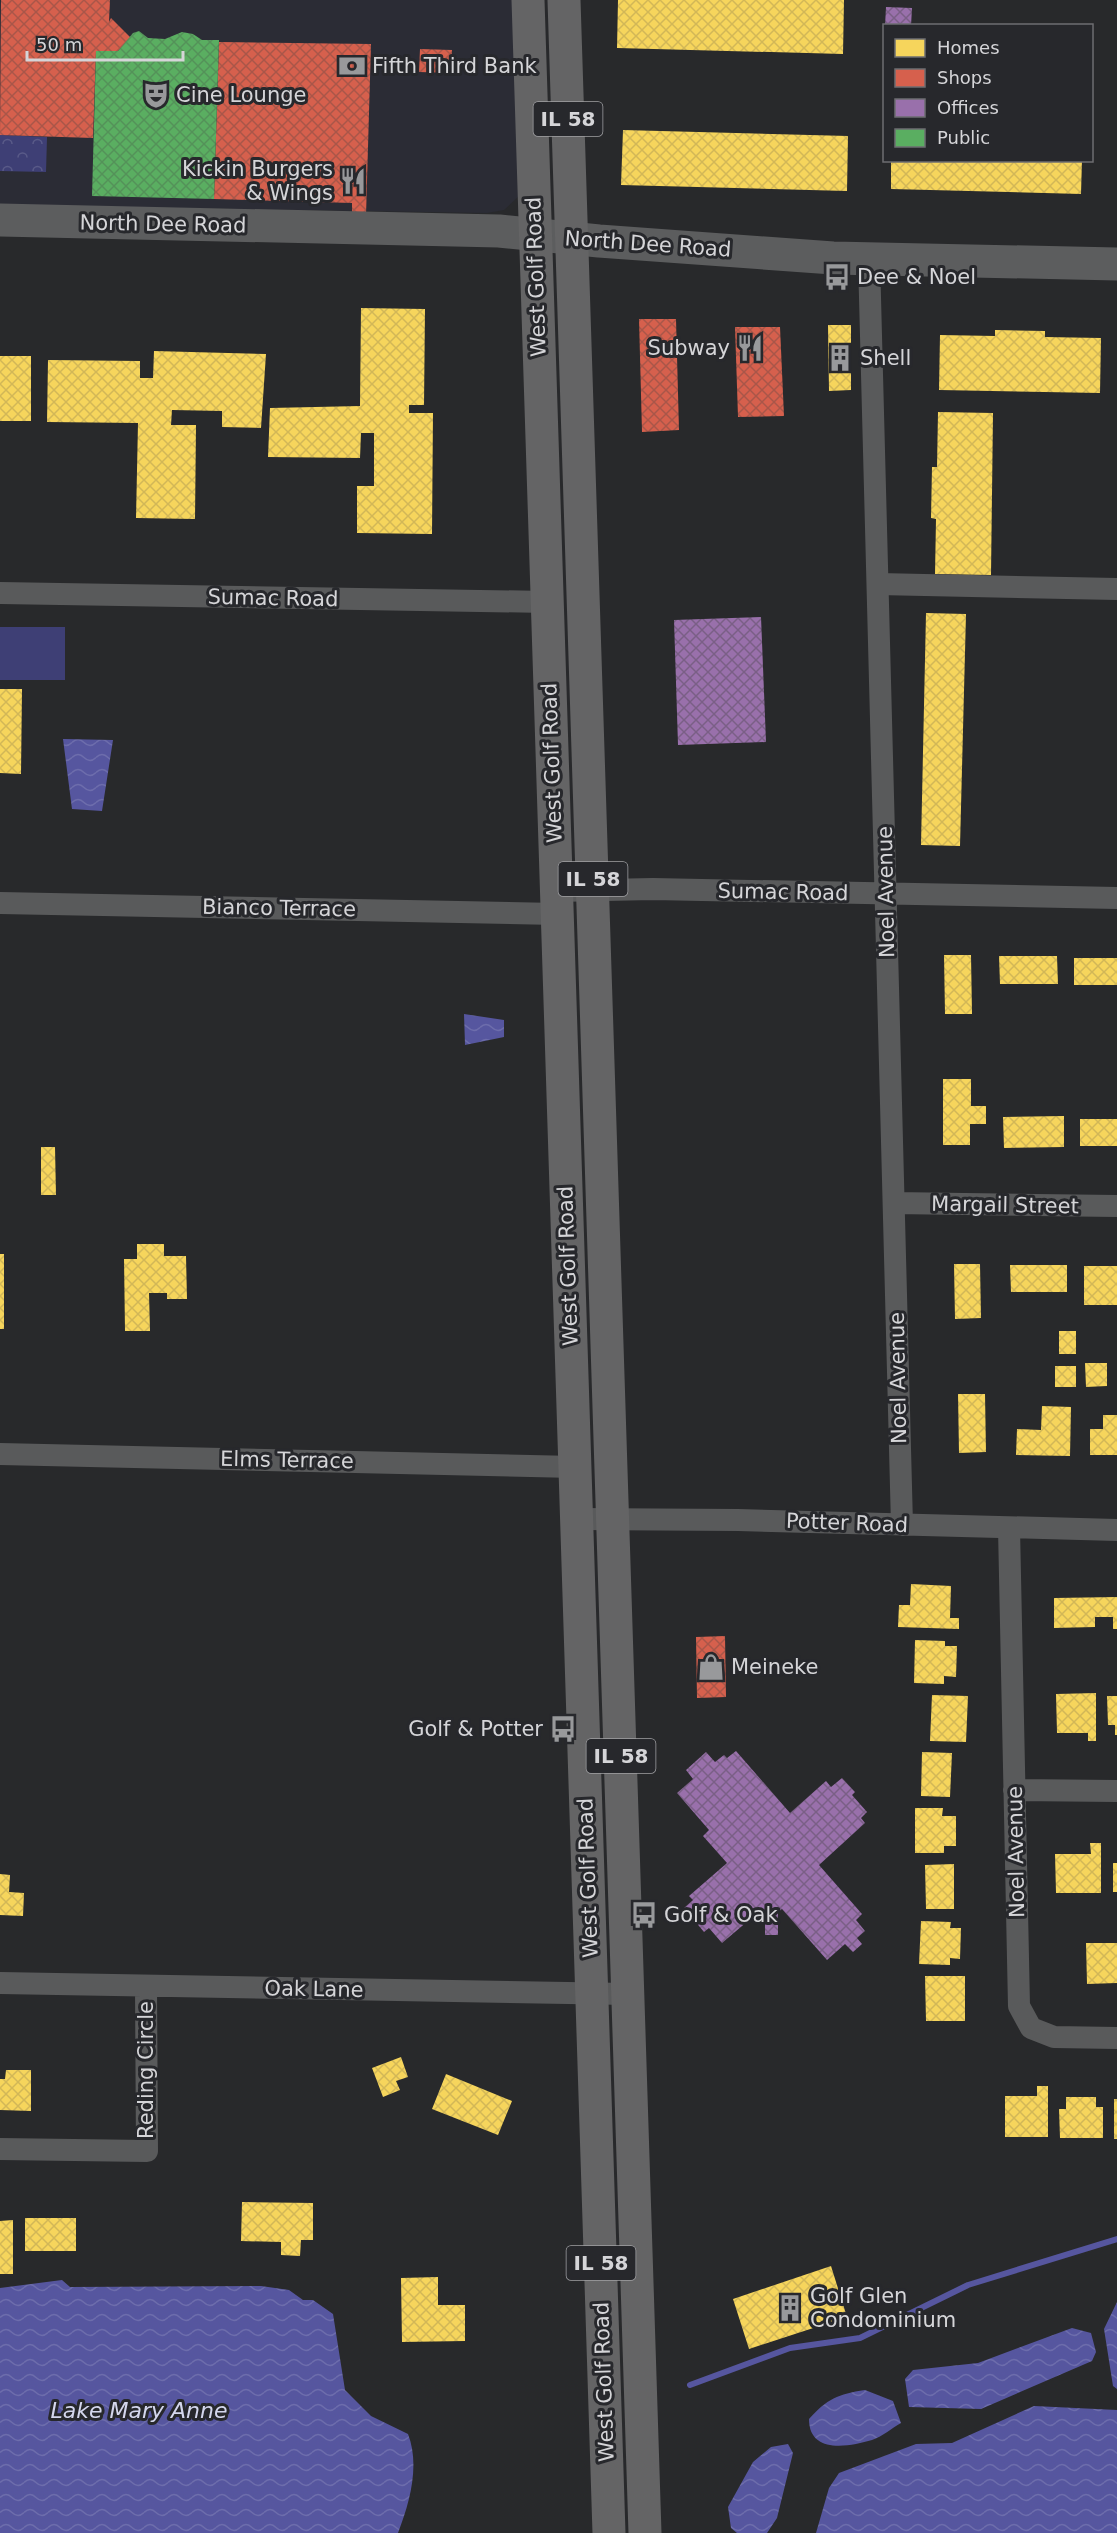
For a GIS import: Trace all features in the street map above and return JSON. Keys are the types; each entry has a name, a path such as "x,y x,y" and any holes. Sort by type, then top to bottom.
{"main road":[{"name":"West Golf Road","path":"528,0 609,2533"},
{"name":"West Golf Road","path":"564,0 645,2533"}],"street":[{"name":"North Dee Road","path":"0,220 499,231 572,239 869,259 1117,264"},
{"name":"Noel Avenue","path":"869,259 902,1524"},
{"path":"878,584 1117,589"},
{"name":"Sumac Road","path":"0,593 547,602"},
{"name":"Sumac Road","path":"557,902 594,891 653,889 1117,898"},
{"name":"Bianco Terrace","path":"0,903 557,902"},
{"name":"Margail Street","path":"894,1203 1117,1206"},
{"name":"Elms Terrace","path":"0,1454 575,1467"},
{"name":"Potter Road","path":"577,1519 1117,1530"},
{"name":"Noel Avenue","path":"1009,1528 1019,2006 1031,2028 1054,2037 1117,2038"},
{"path":"1014,1790 1117,1791"},
{"name":"Oak Lane","path":"0,1983 628,1994"},
{"name":"Reding Circle","path":"0,2149 147,2151 146,1987"}],"shaded area":[{"path":"0,0 515,0 518,197 504,210 487,213 0,205"}],"green space":[{"path":"0,135 47,137 46,172 0,171"},
{"path":"0,627 65,627 65,680 0,680"}],"water":[{"path":"63,739 113,740 102,811 72,809"},
{"path":"464,1014 504,1020 504,1037 465,1045"},
{"name":"Lake Mary Anne","path":"62,2280 70,2287 261,2286 289,2290 303,2300 313,2300 333,2314 345,2390 371,2416 408,2434 412,2446 412,2484 398,2533 0,2533 0,2288"},
{"path":"1117,2302 1117,2389 1113,2386 1104,2329"},
{"path":"1072,2328 1091,2333 1096,2352 1092,2361 981,2409 909,2407 905,2379 913,2370 978,2363"},
{"path":"865,2390 893,2401 901,2423 876,2439 852,2445 832,2445 815,2438 809,2419 815,2412 828,2402 847,2393"},
{"path":"1034,2406 1117,2410 1117,2533 816,2533 829,2488 839,2473 916,2444 952,2443"},
{"path":"788,2444 793,2453 777,2518 767,2533 737,2533 731,2528 728,2507 753,2462 771,2447"}],"building: Homes":[{"path":"618,0 844,0 843,54 617,48"},
{"path":"623,130 848,136 847,191 621,185"},
{"path":"891,162 1082,162 1081,194 891,189"},
{"path":"361,308 425,309 424,405 409,405 409,413 433,413 432,534 357,533 357,486 374,486 374,433 361,433 360,458 268,457 270,408 360,406"},
{"name":"Shell","path":"828,325 851,325 851,390 829,391"},
{"path":"995,330 1045,331 1045,337 1101,338 1100,393 939,390 940,335 995,336"},
{"path":"154,351 266,354 261,428 222,427 222,411 172,410 171,425 196,425 195,519 136,518 138,423 47,422 48,360 140,361 140,378 153,378"},
{"path":"0,356 31,356 31,421 0,421"},
{"path":"938,412 993,413 991,575 935,574 936,519 931,518 932,467 937,467"},
{"path":"926,613 966,614 960,846 921,845"},
{"path":"0,689 22,689 21,774 0,773"},
{"path":"944,955 971,955 972,1014 945,1014"},
{"path":"999,956 1057,956 1058,984 1000,984"},
{"path":"1074,958 1117,958 1117,985 1074,985"},
{"path":"943,1079 971,1079 971,1106 986,1106 986,1124 970,1124 970,1145 943,1145"},
{"path":"1064,1116 1064,1147 1004,1148 1003,1117"},
{"path":"1080,1119 1117,1119 1117,1146 1080,1146"},
{"path":"41,1147 55,1147 56,1195 41,1195"},
{"path":"137,1244 164,1244 164,1256 186,1256 187,1299 167,1299 167,1293 149,1293 150,1331 125,1331 124,1259 137,1259"},
{"path":"0,1254 4,1254 4,1329 0,1329"},
{"path":"954,1264 980,1264 981,1318 955,1319"},
{"path":"1010,1265 1067,1265 1067,1292 1011,1292"},
{"path":"1084,1266 1117,1266 1117,1305 1084,1305"},
{"path":"1059,1331 1076,1331 1076,1354 1059,1354"},
{"path":"1085,1363 1107,1363 1107,1386 1086,1387"},
{"path":"1055,1366 1076,1366 1076,1387 1055,1387"},
{"path":"958,1394 985,1394 986,1452 959,1453"},
{"path":"1042,1406 1071,1407 1070,1456 1016,1455 1017,1429 1041,1430"},
{"path":"1103,1415 1117,1415 1117,1455 1090,1455 1090,1429 1103,1429"},
{"path":"911,1584 951,1586 950,1618 959,1618 959,1629 898,1627 899,1605 910,1605"},
{"path":"1117,1597 1117,1629 1113,1629 1113,1617 1095,1617 1095,1627 1054,1628 1054,1598"},
{"path":"915,1640 945,1641 945,1646 957,1646 956,1677 944,1676 944,1684 914,1683"},
{"path":"1096,1693 1096,1741 1088,1741 1088,1733 1057,1733 1056,1694"},
{"path":"932,1695 968,1696 966,1742 930,1741"},
{"path":"1107,1696 1117,1696 1117,1735 1115,1735 1115,1725 1108,1725"},
{"path":"922,1752 952,1753 950,1797 921,1796"},
{"path":"915,1808 943,1808 942,1816 956,1816 956,1846 944,1846 944,1853 915,1853"},
{"path":"1090,1843 1101,1843 1101,1893 1056,1893 1055,1854 1091,1854"},
{"path":"1113,1863 1117,1863 1117,1892 1113,1892"},
{"path":"954,1864 954,1909 926,1909 925,1865"},
{"path":"0,1874 10,1875 9,1892 24,1893 23,1916 0,1915"},
{"path":"921,1921 951,1922 950,1928 961,1928 960,1959 950,1958 950,1965 919,1964"},
{"path":"1086,1943 1117,1943 1117,1983 1087,1984"},
{"path":"925,1976 965,1976 965,2021 926,2021"},
{"path":"401,2057 408,2077 396,2081 400,2090 383,2097 372,2068"},
{"path":"6,2070 31,2070 31,2111 0,2110 0,2079 5,2079"},
{"path":"446,2074 512,2101 498,2135 432,2109"},
{"path":"1037,2086 1048,2086 1048,2137 1005,2137 1005,2096 1037,2096"},
{"path":"1066,2097 1096,2097 1096,2107 1103,2107 1103,2138 1060,2138 1059,2109 1066,2109"},
{"path":"1114,2099 1117,2099 1117,2139 1114,2139"},
{"path":"242,2202 313,2203 313,2240 301,2240 300,2256 281,2255 281,2242 241,2241"},
{"path":"25,2218 76,2218 76,2251 25,2251"},
{"path":"13,2220 13,2274 0,2274 0,2221"},
{"name":"Golf Glen Condominium","path":"831,2266 847,2317 749,2349 733,2299"},
{"path":"438,2277 438,2305 465,2305 465,2341 402,2342 401,2278"}],"building: Shops":[{"path":"1,0 110,0 109,22 111,18 131,38 118,51 96,51 93,138 0,135"},
{"path":"219,42 371,44 366,216 352,216 352,203 214,199"},
{"path":"420,49 452,50 451,73 419,72"},
{"path":"639,319 676,319 679,430 642,432"},
{"path":"735,327 780,327 784,416 738,417"},
{"name":"Meineke","path":"725,1636 726,1697 697,1698 696,1637"}],"building: Offices":[{"path":"886,7 912,8 911,24 885,24"},
{"path":"761,617 766,742 678,745 674,620"},
{"path":"736,1751 790,1813 826,1781 831,1787 842,1778 855,1792 852,1795 867,1812 861,1818 865,1823 819,1865 862,1914 856,1920 865,1931 857,1938 862,1944 853,1952 845,1944 827,1960 782,1909 778,1912 778,1935 765,1935 765,1913 762,1909 722,1943 709,1928 704,1932 684,1908 693,1900 689,1896 727,1863 703,1836 709,1830 677,1793 693,1779 686,1770 706,1752 715,1762 724,1755 727,1758"}],"building: Public":[{"name":"Cine Lounge","path":"139,31 148,38 165,39 182,32 193,34 202,40 219,40 214,199 92,196 96,51 118,51 133,33"}],"waterway":[{"path":"690,2385 790,2348 860,2338 968,2285 1117,2239"}],"place":[{"name":"Fifth Third Bank","path":"352,66"},
{"name":"Cine Lounge","path":"156,95"},
{"name":"Kickin Burgers & Wings","path":"353,181"},
{"name":"Dee & Noel","path":"837,277"},
{"name":"Subway","path":"750,348"},
{"name":"Shell","path":"840,358"},
{"name":"Meineke","path":"711,1667"},
{"name":"Golf & Potter","path":"563,1729"},
{"name":"Golf & Oak","path":"644,1915"},
{"name":"Golf Glen Condominium","path":"790,2308"}]}
